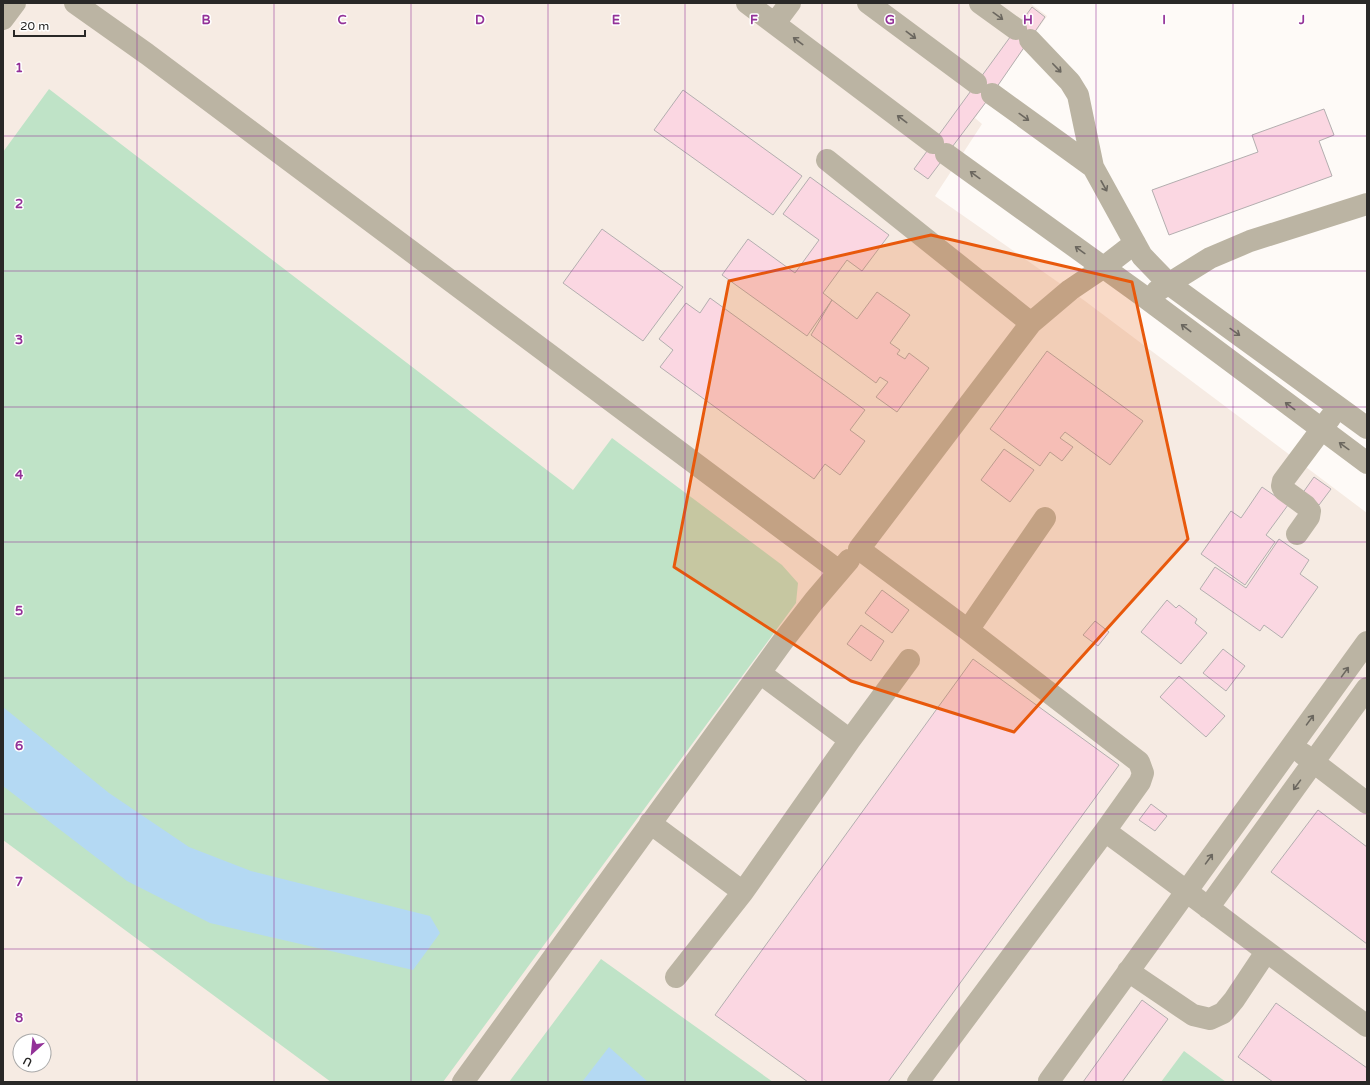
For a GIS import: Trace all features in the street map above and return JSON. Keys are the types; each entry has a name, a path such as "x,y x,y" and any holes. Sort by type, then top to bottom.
{"street":[{"path":"3,19 14,3"},
{"path":"75,3 147,54 839,571"},
{"path":"747,3 940,148 1104,267 1367,463"},
{"path":"775,23 790,3"},
{"path":"868,3 1093,167"},
{"path":"980,3 1023,34 1070,82 1078,96 1093,167 1142,256 1169,284 1367,428"},
{"path":"827,160 1031,323"},
{"path":"1146,298 1210,258 1250,241 1367,204"},
{"path":"463,1082 788,635 839,571 859,549 1031,323 1070,290 1104,267 1135,243"},
{"path":"1297,534 1309,518 1310,512 1306,506 1284,490 1282,486 1283,481 1339,408"},
{"path":"968,630 1045,518"},
{"path":"859,549 968,630 1139,762 1143,772 1140,782 1105,831 918,1082"},
{"path":"1049,1081 1367,642"},
{"path":"676,977 743,892 850,740 909,660"},
{"path":"760,673 850,740"},
{"path":"1208,908 1367,688"},
{"path":"1292,746 1367,803"},
{"path":"650,823 743,892"},
{"path":"1105,831 1367,1026"},
{"path":"1128,971 1193,1015 1210,1019 1223,1013 1231,1004 1266,952"}],"highlighted area":[{"path":"931,235 1132,282 1188,539 1014,732 851,681 674,567 729,281"}],"shaded area":[{"path":"3,3 1030,3 1047,16 975,118 982,124 935,196 1085,301 1367,513 1367,1082 3,1082"}],"green space":[{"path":"49,89 573,490 612,438 782,565 798,583 796,603 443,1082 331,1082 3,840 3,152"},
{"path":"601,959 773,1082 509,1082"},
{"path":"1184,1051 1226,1082 1161,1082"}],"water":[{"path":"3,707 109,793 189,847 251,871 430,916 440,933 413,970 210,923 127,881 3,786"},
{"path":"609,1047 648,1082 582,1082"}],"building":[{"path":"1032,7 1045,17 992,94 928,179 914,169"},
{"path":"683,90 802,176 773,215 654,130"},
{"path":"1324,109 1334,135 1319,141 1332,176 1169,235 1152,190 1258,152 1252,135"},
{"path":"810,177 889,235 862,271 847,260 823,293 832,300 807,336 722,275 748,239 795,273 819,240 783,214"},
{"path":"602,229 683,287 643,341 563,283"},
{"path":"877,292 910,315 890,343 900,350 897,354 905,359 909,353 929,368 897,412 876,397 888,382 880,377 876,383 811,335 832,300 857,319"},
{"path":"710,298 865,410 850,430 865,441 840,475 825,464 814,479 660,367 673,350 659,339 686,303 700,313"},
{"path":"1047,351 1143,421 1110,465 1065,432 1060,438 1073,447 1062,461 1050,452 1040,466 990,429"},
{"path":"1004,449 1034,470 1010,502 981,480"},
{"path":"1314,477 1331,489 1319,505 1302,494"},
{"path":"1262,487 1288,505 1266,535 1275,542 1245,585 1201,554 1231,511 1241,518"},
{"path":"1279,539 1309,560 1300,574 1318,587 1282,638 1264,625 1260,631 1200,589 1215,567 1246,588"},
{"path":"882,590 909,610 892,633 865,613"},
{"path":"1167,600 1176,608 1179,605 1197,619 1195,623 1207,633 1181,664 1141,632"},
{"path":"1095,621 1109,632 1098,646 1083,635"},
{"path":"861,625 884,641 871,661 847,644"},
{"path":"1223,649 1245,666 1226,691 1203,673"},
{"path":"973,659 1119,765 888,1082 808,1082 715,1015"},
{"path":"1179,676 1225,716 1206,737 1160,697"},
{"path":"1151,804 1167,816 1155,831 1139,820"},
{"path":"1318,810 1367,847 1367,944 1271,872"},
{"path":"1142,1000 1168,1019 1122,1082 1083,1082"},
{"path":"1276,1003 1367,1068 1367,1082 1273,1082 1238,1057"}]}
